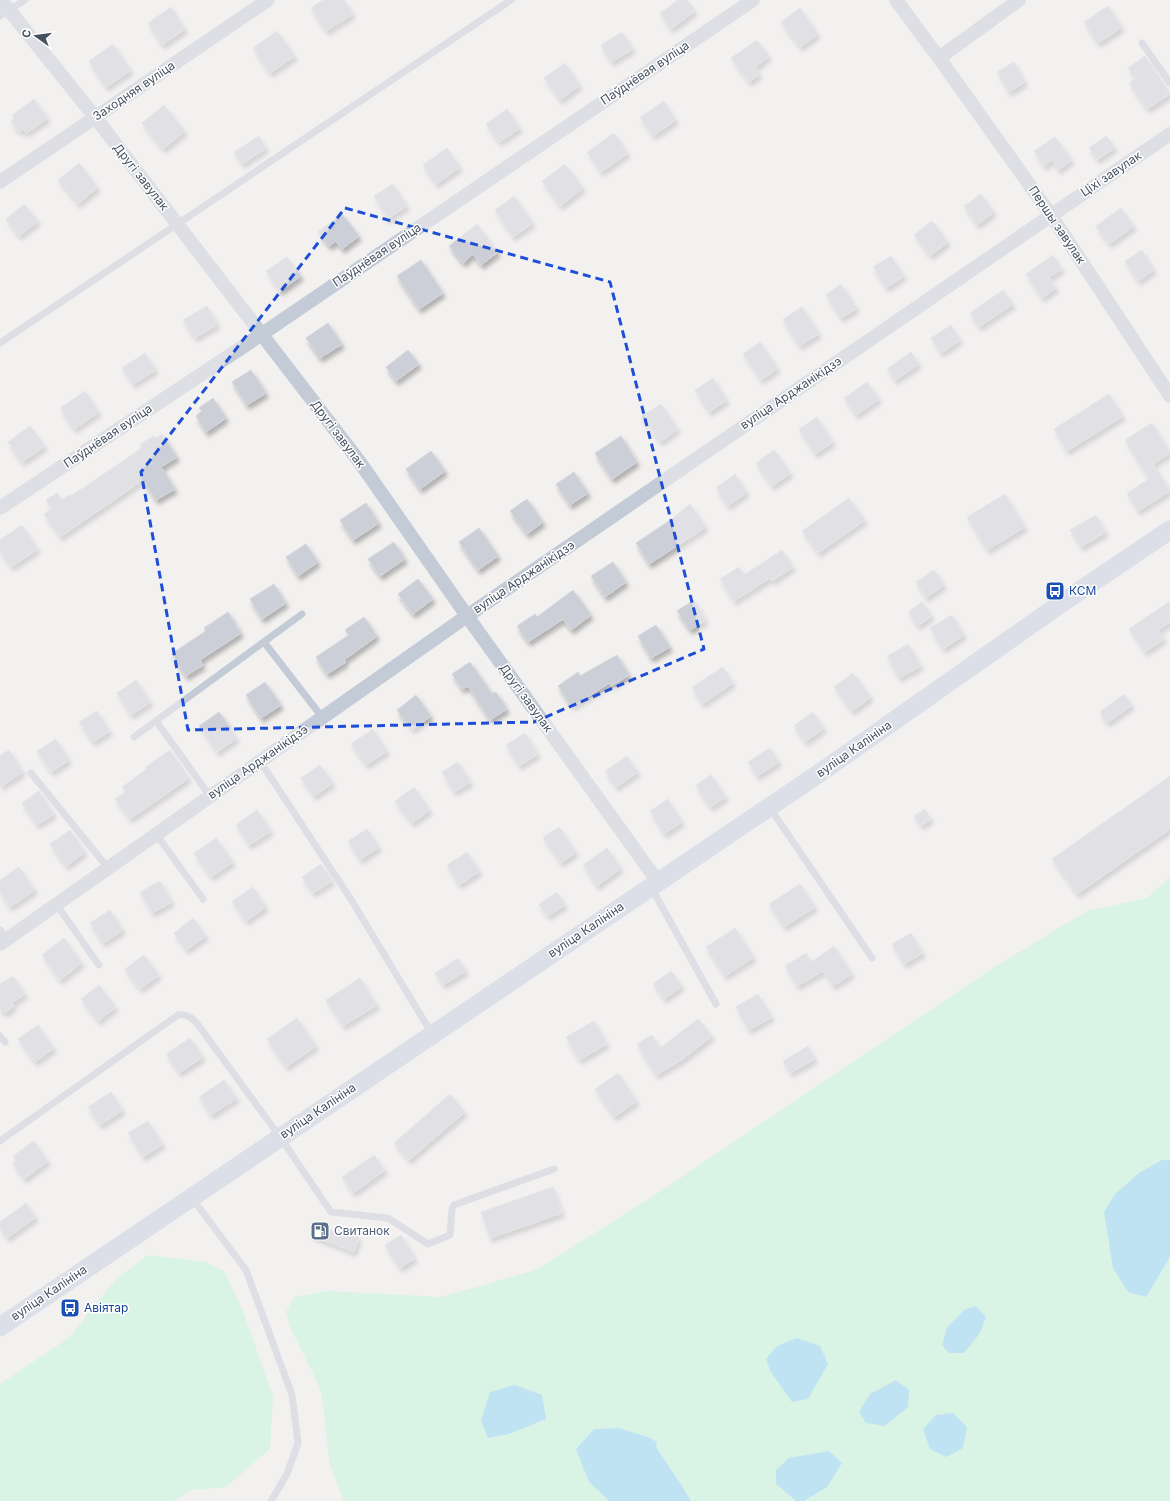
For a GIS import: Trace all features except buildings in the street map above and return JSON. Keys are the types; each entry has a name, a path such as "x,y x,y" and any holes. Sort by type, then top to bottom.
{"street":[{"name":"Заходняя вуліца","path":"0,182 268,0"},
{"name":"Паўднёвая вуліца","path":"0,508 262,334 753,0"},
{"name":"Першы завулак","path":"896,0 1051,215 1170,396"},
{"path":"939,58 1019,0"},
{"name":"Другі завулак","path":"3,9 95,117 359,461 654,884"},
{"name":"Ціхі завулак","path":"1051,215 1170,134"},
{"name":"вуліца Арджанікідзэ","path":"2,938 56,904 467,616 1051,215"},
{"name":"вуліца Калініна","path":"0,1327 824,770 1063,602 1170,530"}],"lane":[{"path":"3,9 24,0"},
{"path":"0,343 511,0"},
{"path":"1142,43 1170,83"},
{"path":"134,737 302,614"},
{"path":"264,642 322,718"},
{"path":"156,721 210,796"},
{"path":"260,761 332,870 432,1034"},
{"path":"31,773 108,868"},
{"path":"769,806 872,958"},
{"path":"156,834 203,899"},
{"path":"654,884 716,1004"},
{"path":"56,904 99,965"},
{"path":"0,1141 178,1015 185,1014 192,1018 200,1026 332,1212 388,1218 428,1244 450,1235 452,1209 454,1205 554,1169"},
{"path":"192,1198 246,1270 292,1396 298,1443 287,1474 271,1501"}],"highlighted area":[{"path":"345,208 610,282 704,649 534,722 188,730 141,472"}],"green space":[{"path":"1170,877 1170,1160 1162,1160 1146,1297 1170,1257 1170,1501 804,1501 827,1487 776,1485 796,1501 691,1501 648,1437 619,1428 594,1429 609,1501 344,1501 330,1465 321,1390 290,1327 286,1312 294,1297 326,1291 441,1297 536,1270 652,1197 996,966 1087,911 1147,898","holes":["964,1310 942,1345 947,1327"]},
{"path":"148,1255 205,1262 224,1271 243,1311 273,1396 270,1449 226,1487 191,1490 174,1501 0,1501 0,1384 70,1337 115,1280"}],"water":[{"path":"1162,1160 1170,1160 1170,1257 1146,1297 1128,1292 1113,1268 1104,1212 1115,1194 1139,1173"},
{"path":"976,1306 986,1317 980,1333 964,1353 949,1353 942,1345 947,1327 964,1310"},
{"path":"797,1338 820,1346 828,1364 808,1399 792,1402 771,1372 766,1359 777,1346"},
{"path":"896,1380 909,1390 908,1407 885,1426 866,1423 859,1412 870,1394"},
{"path":"515,1385 542,1395 546,1419 509,1434 488,1438 481,1421 490,1392"},
{"path":"953,1413 967,1427 963,1448 946,1457 930,1449 923,1429 936,1415"},
{"path":"619,1428 648,1437 657,1442 656,1447 691,1501 609,1501 589,1482 576,1449 594,1429"},
{"path":"829,1451 842,1463 827,1487 804,1501 796,1501 776,1484 776,1470 789,1458"}],"place":[{"name":"КСМ","path":"1055,591"},
{"name":"Свитанок","path":"320,1231"},
{"name":"Авіятар","path":"70,1308"}]}
